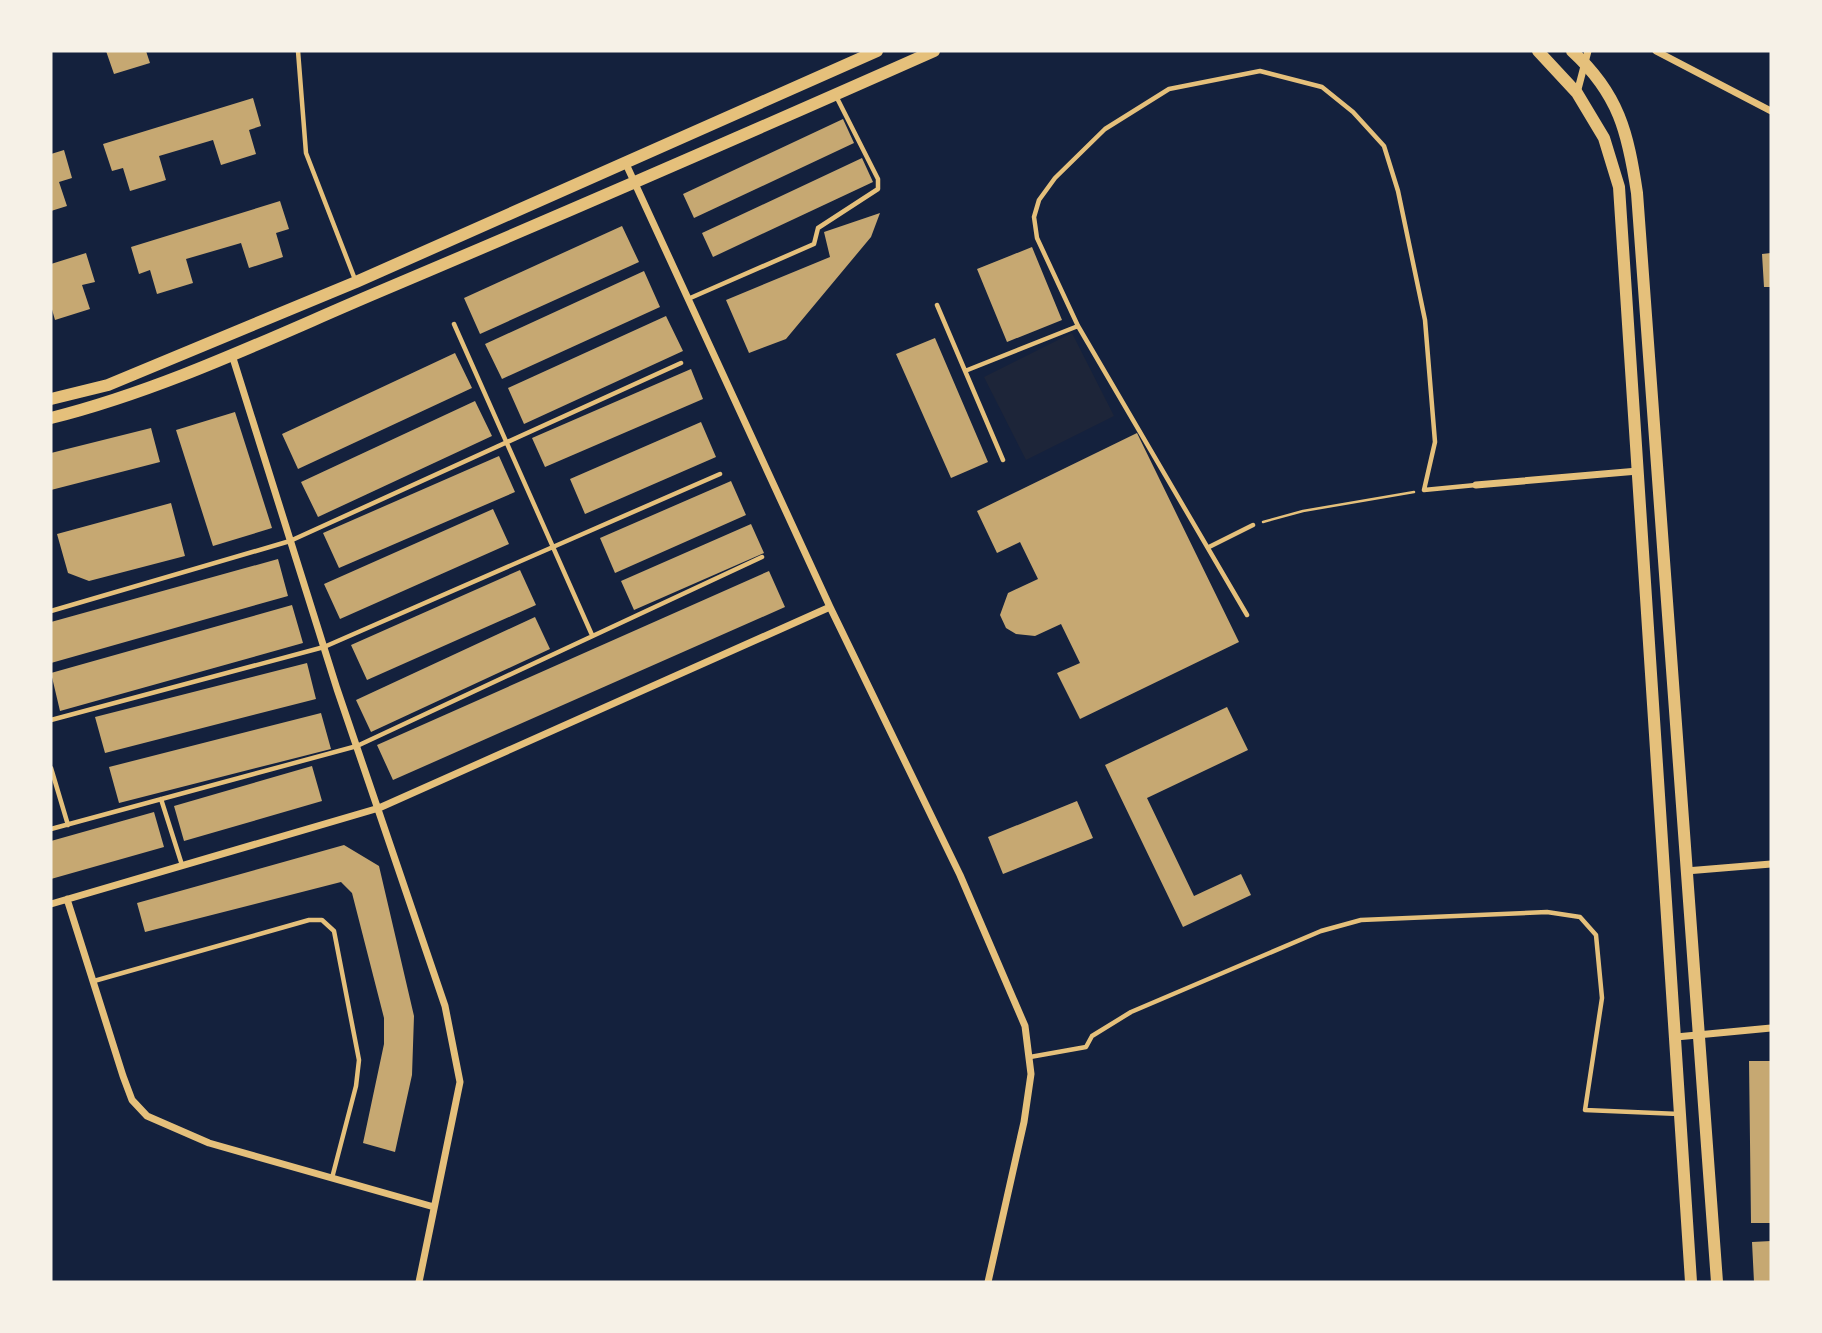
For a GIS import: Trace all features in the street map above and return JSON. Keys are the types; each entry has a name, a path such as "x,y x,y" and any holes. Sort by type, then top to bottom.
{"main road":[{"path":"51,399 108,386 356,282 877,51"},
{"path":"51,418 107,404 232,354 634,184 934,51"},
{"path":"1538,51 1577,93 1604,138 1619,187 1691,1282"},
{"path":"1572,51 1587,57 1628,134 1637,193 1717,1282"}],"street":[{"path":"1656,51 1771,111"},
{"path":"1577,93 1587,57"},
{"path":"626,164 830,607 960,874 1025,1026 1031,1074 1024,1122 988,1282"},
{"path":"232,354 324,647 445,1006 460,1082 419,1282"},
{"path":"1476,485 1638,471"},
{"path":"51,904 379,808 830,607"},
{"path":"1686,871 1771,864"},
{"path":"66,899 132,1100 147,1116 209,1143 434,1207"},
{"path":"1676,1037 1771,1028"}],"lane":[{"path":"298,51 306,153 356,282"},
{"path":"1247,615 1078,326 1037,238 1034,217 1039,200 1065,168 1105,129 1169,89 1261,71 1322,87 1353,112 1384,146 1398,191 1425,320 1435,442 1424,490 1476,485"},
{"path":"687,299 814,244 818,228 878,189 878,179 835,95"},
{"path":"937,305 1003,460"},
{"path":"454,324 592,635"},
{"path":"965,371 1078,326"},
{"path":"51,611 290,541 681,363"},
{"path":"51,720 324,647 720,474"},
{"path":"1209,547 1253,525"},
{"path":"51,830 357,746 762,557"},
{"path":"51,768 68,825"},
{"path":"161,799 183,865"},
{"path":"1029,1057 1086,1046 1092,1036 1131,1012 1321,931 1361,920 1547,912 1580,917 1596,935 1602,998 1585,1110 1681,1114"},
{"path":"93,981 309,920 321,920 334,930 359,1060 356,1086 332,1178"}],"path":[{"path":"1253,525 1303,511 1424,490"}],"shaded area":[{"path":"1072,333 1114,416 1026,460 984,377"}],"building":[{"path":"106,51 146,51 150,63 114,74"},
{"path":"253,98 261,126 249,130 256,154 221,165 213,140 159,156 166,180 130,191 123,168 112,171 103,144"},
{"path":"843,119 854,143 694,218 683,194"},
{"path":"64,150 72,178 59,182 67,206 51,211 51,154"},
{"path":"862,158 873,182 713,257 702,233"},
{"path":"280,201 289,229 276,233 283,257 249,268 241,243 186,259 193,283 157,294 150,270 139,274 131,247"},
{"path":"880,213 871,237 786,339 749,353 726,300 830,257 824,232"},
{"path":"622,226 639,262 480,334 464,298"},
{"path":"1032,247 1062,320 1007,342 977,269"},
{"path":"86,253 95,282 82,285 90,309 55,320 51,306 51,264"},
{"path":"1771,253 1771,287 1764,287 1762,254"},
{"path":"644,271 660,307 502,379 485,344"},
{"path":"666,316 683,351 524,424 508,388"},
{"path":"935,338 988,462 951,478 896,354"},
{"path":"455,353 472,388 298,469 282,434"},
{"path":"691,369 703,399 545,467 532,438"},
{"path":"475,401 492,436 318,517 301,482"},
{"path":"235,412 272,528 213,546 176,430"},
{"path":"701,422 716,457 585,514 570,479"},
{"path":"151,428 160,462 51,490 51,453"},
{"path":"1137,433 1239,642 1080,719 1057,673 1080,663 1061,624 1035,636 1016,634 1006,628 1000,615 1008,593 1038,579 1020,542 997,553 977,511"},
{"path":"499,456 515,492 339,568 323,533"},
{"path":"731,481 746,515 615,573 600,538"},
{"path":"171,503 185,556 89,581 68,573 57,534"},
{"path":"493,509 509,544 340,619 324,584"},
{"path":"751,524 764,553 634,610 621,581"},
{"path":"278,559 288,596 51,663 51,622"},
{"path":"520,570 536,605 367,680 351,645"},
{"path":"769,571 785,607 393,780 377,745"},
{"path":"292,605 303,643 60,711 51,673"},
{"path":"535,617 550,649 371,732 356,700"},
{"path":"307,663 316,699 105,753 95,717"},
{"path":"1227,707 1248,750 1147,798 1194,896 1241,874 1251,895 1183,927 1105,765"},
{"path":"321,713 331,749 119,803 109,767"},
{"path":"312,766 322,801 184,841 174,806"},
{"path":"1077,801 1093,838 1003,874 988,837"},
{"path":"154,812 164,847 51,879 51,841"},
{"path":"344,845 379,866 414,1016 412,1075 395,1152 363,1143 384,1044 384,1018 352,893 341,882 145,932 137,903"},
{"path":"1749,1061 1771,1061 1771,1223 1751,1223"},
{"path":"1771,1241 1771,1282 1754,1282 1752,1242"}]}
